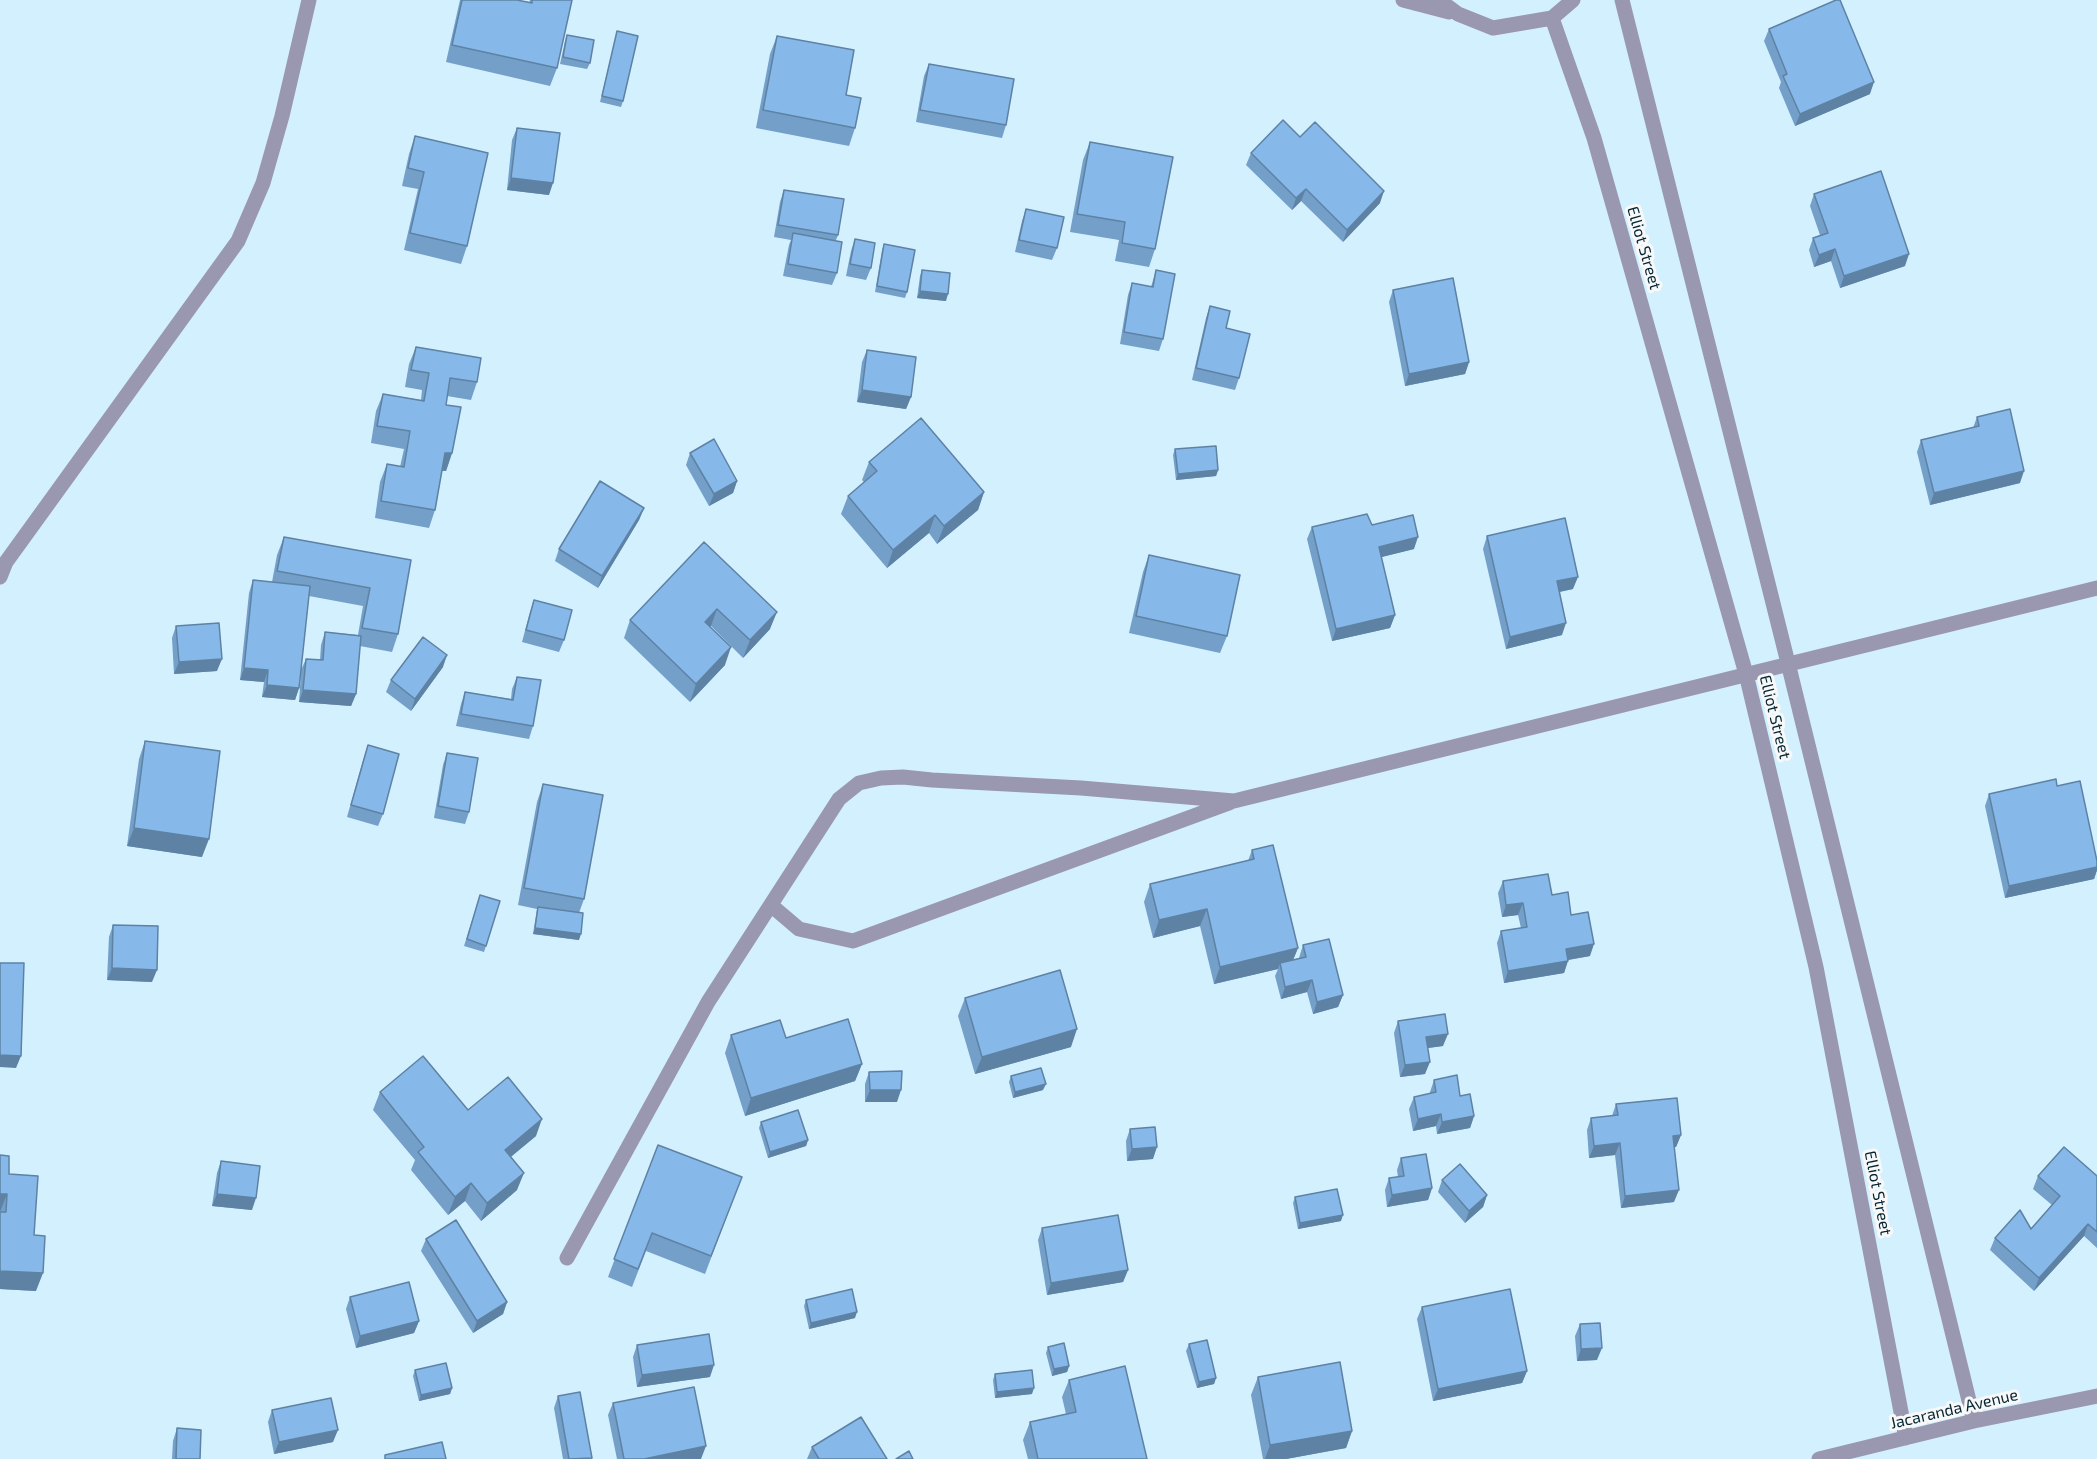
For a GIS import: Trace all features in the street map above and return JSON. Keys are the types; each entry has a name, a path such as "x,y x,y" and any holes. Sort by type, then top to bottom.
{"street":[{"path":"0,578 6,562 238,241 263,183 282,116 309,0"},
{"path":"1403,0 1458,14 1493,28 1552,18 1573,0"},
{"path":"1439,0 1458,14"},
{"name":"Elliot Street","path":"1622,0 1974,1421"},
{"name":"Elliot Street","path":"1552,18 1594,138 1746,674 1816,967 1906,1438"},
{"path":"772,906 799,928 853,941 1234,801 2097,588"},
{"path":"567,1258 708,1002 839,799 859,783 881,778 903,777 1081,788 1234,801"},
{"name":"Jacaranda Avenue","path":"1819,1459 1974,1421 2097,1396"}],"building":[{"path":"462,0 517,0 532,3 532,0 572,0 557,68 452,45"},
{"path":"1840,0 1874,82 1800,114 1783,76 1787,74 1769,29"},
{"path":"617,31 638,36 623,101 602,96"},
{"path":"567,35 594,40 590,63 563,57"},
{"path":"777,36 854,50 846,95 861,98 855,128 763,110"},
{"path":"929,64 1014,79 1006,125 920,110"},
{"path":"1283,120 1300,137 1315,122 1384,191 1347,230 1306,189 1296,198 1251,153"},
{"path":"517,128 560,133 553,183 511,178"},
{"path":"415,136 488,153 467,246 410,233 424,172 408,168"},
{"path":"1090,142 1173,157 1155,249 1122,243 1125,222 1077,214"},
{"path":"1881,171 1909,254 1844,276 1835,249 1819,255 1813,238 1828,233 1814,194"},
{"path":"784,190 844,199 838,235 778,225"},
{"path":"1026,209 1064,217 1057,248 1019,240"},
{"path":"793,233 842,242 837,273 788,264"},
{"path":"855,239 875,243 871,268 850,264"},
{"path":"884,244 915,250 907,292 877,286"},
{"path":"922,270 950,273 948,294 920,291"},
{"path":"1156,270 1175,274 1163,339 1124,332 1132,283 1153,287"},
{"path":"1453,278 1469,362 1409,374 1393,290"},
{"path":"1210,306 1230,311 1226,328 1250,334 1239,378 1196,368"},
{"path":"416,347 481,358 477,382 450,378 446,405 461,407 452,453 445,453 435,510 381,501 387,464 404,467 410,431 377,426 383,394 424,401 429,373 411,370"},
{"path":"867,350 916,357 911,397 862,390"},
{"path":"2010,409 2024,471 1934,493 1921,440 1979,426 1977,417"},
{"path":"921,418 984,492 944,526 935,515 893,550 848,496 877,471 869,462"},
{"path":"714,439 737,481 714,494 690,453"},
{"path":"1216,446 1218,470 1178,474 1175,449"},
{"path":"600,481 644,508 602,576 559,549"},
{"path":"1367,514 1372,525 1413,515 1418,537 1379,547 1395,615 1336,629 1312,527"},
{"path":"1565,518 1578,577 1557,581 1566,623 1510,637 1487,536"},
{"path":"284,537 411,560 398,634 362,628 370,588 277,571"},
{"path":"704,542 777,612 750,640 717,609 705,622 731,647 696,684 630,620"},
{"path":"1149,555 1240,575 1227,636 1136,616"},
{"path":"253,580 310,586 299,688 267,685 268,670 244,668"},
{"path":"534,600 572,610 564,640 526,630"},
{"path":"219,623 222,659 179,662 176,626"},
{"path":"325,632 361,636 356,694 303,690 306,659 323,660"},
{"path":"423,637 447,655 415,699 391,680"},
{"path":"517,677 541,680 533,726 461,714 465,692 513,700"},
{"path":"145,741 220,751 209,839 134,828"},
{"path":"368,745 399,754 383,814 351,805"},
{"path":"447,753 478,758 469,812 438,806"},
{"path":"2056,779 2057,786 2080,781 2097,867 2009,886 1989,794"},
{"path":"543,784 603,795 584,899 524,888"},
{"path":"1273,845 1298,948 1220,967 1207,909 1159,920 1150,884 1254,859 1252,850"},
{"path":"1548,874 1552,895 1568,892 1571,915 1588,912 1594,944 1566,949 1568,961 1508,971 1501,931 1527,927 1523,903 1506,905 1503,881"},
{"path":"480,895 500,901 486,946 467,939"},
{"path":"538,907 583,913 581,934 535,928"},
{"path":"113,925 158,926 157,970 112,968"},
{"path":"1329,939 1343,995 1317,1002 1312,980 1285,987 1280,963 1306,957 1303,945"},
{"path":"0,963 24,963 21,1056 0,1055"},
{"path":"1060,970 1077,1029 982,1057 965,998"},
{"path":"1445,1014 1448,1034 1426,1037 1430,1062 1405,1065 1398,1021"},
{"path":"848,1019 862,1064 751,1098 731,1035 780,1020 786,1038"},
{"path":"423,1056 468,1110 508,1077 542,1119 505,1150 524,1173 487,1203 471,1183 455,1197 418,1152 424,1147 380,1092"},
{"path":"1041,1068 1046,1084 1015,1092 1011,1076"},
{"path":"902,1071 901,1090 870,1090 869,1072"},
{"path":"1457,1075 1460,1096 1470,1094 1474,1116 1442,1122 1441,1114 1418,1119 1414,1097 1436,1092 1434,1080"},
{"path":"1677,1098 1681,1135 1673,1136 1679,1190 1625,1196 1620,1143 1594,1146 1591,1118 1618,1115 1616,1104"},
{"path":"798,1110 808,1140 770,1152 761,1122"},
{"path":"1155,1127 1157,1147 1132,1149 1130,1129"},
{"path":"658,1145 742,1177 711,1256 652,1233 638,1269 614,1259"},
{"path":"2064,1147 2097,1176 2097,1232 2088,1224 2039,1278 1995,1238 2020,1210 2031,1229 2060,1196 2038,1176"},
{"path":"1426,1154 1432,1188 1392,1195 1389,1178 1404,1176 1401,1158"},
{"path":"0,1155 9,1156 9,1174 38,1176 34,1235 45,1236 43,1273 0,1271 0,1212 6,1212 7,1194 0,1194"},
{"path":"221,1161 260,1166 256,1198 217,1194"},
{"path":"1460,1164 1487,1195 1469,1211 1442,1180"},
{"path":"1337,1189 1343,1215 1300,1223 1295,1197"},
{"path":"1118,1215 1128,1270 1051,1283 1042,1228"},
{"path":"456,1220 507,1302 477,1321 426,1239"},
{"path":"409,1282 419,1321 360,1336 350,1297"},
{"path":"852,1289 857,1312 811,1323 806,1300"},
{"path":"1510,1289 1527,1371 1438,1389 1422,1307"},
{"path":"1600,1323 1602,1348 1581,1349 1580,1324"},
{"path":"709,1334 714,1365 642,1375 637,1345"},
{"path":"1207,1340 1216,1378 1199,1382 1189,1344"},
{"path":"1064,1343 1069,1366 1054,1369 1048,1347"},
{"path":"1340,1362 1352,1431 1270,1445 1258,1377"},
{"path":"446,1363 452,1388 421,1395 415,1370"},
{"path":"1125,1366 1147,1459 1038,1459 1030,1422 1076,1412 1069,1380"},
{"path":"1032,1370 1034,1388 997,1392 995,1374"},
{"path":"694,1387 706,1446 644,1459 624,1459 613,1403"},
{"path":"580,1392 592,1458 569,1459 558,1396"},
{"path":"331,1398 338,1430 279,1442 272,1410"},
{"path":"861,1417 887,1459 819,1459 812,1447"},
{"path":"177,1428 201,1430 200,1459 176,1459"},
{"path":"442,1442 446,1459 385,1459 385,1455"},
{"path":"909,1451 913,1459 896,1459"}]}
